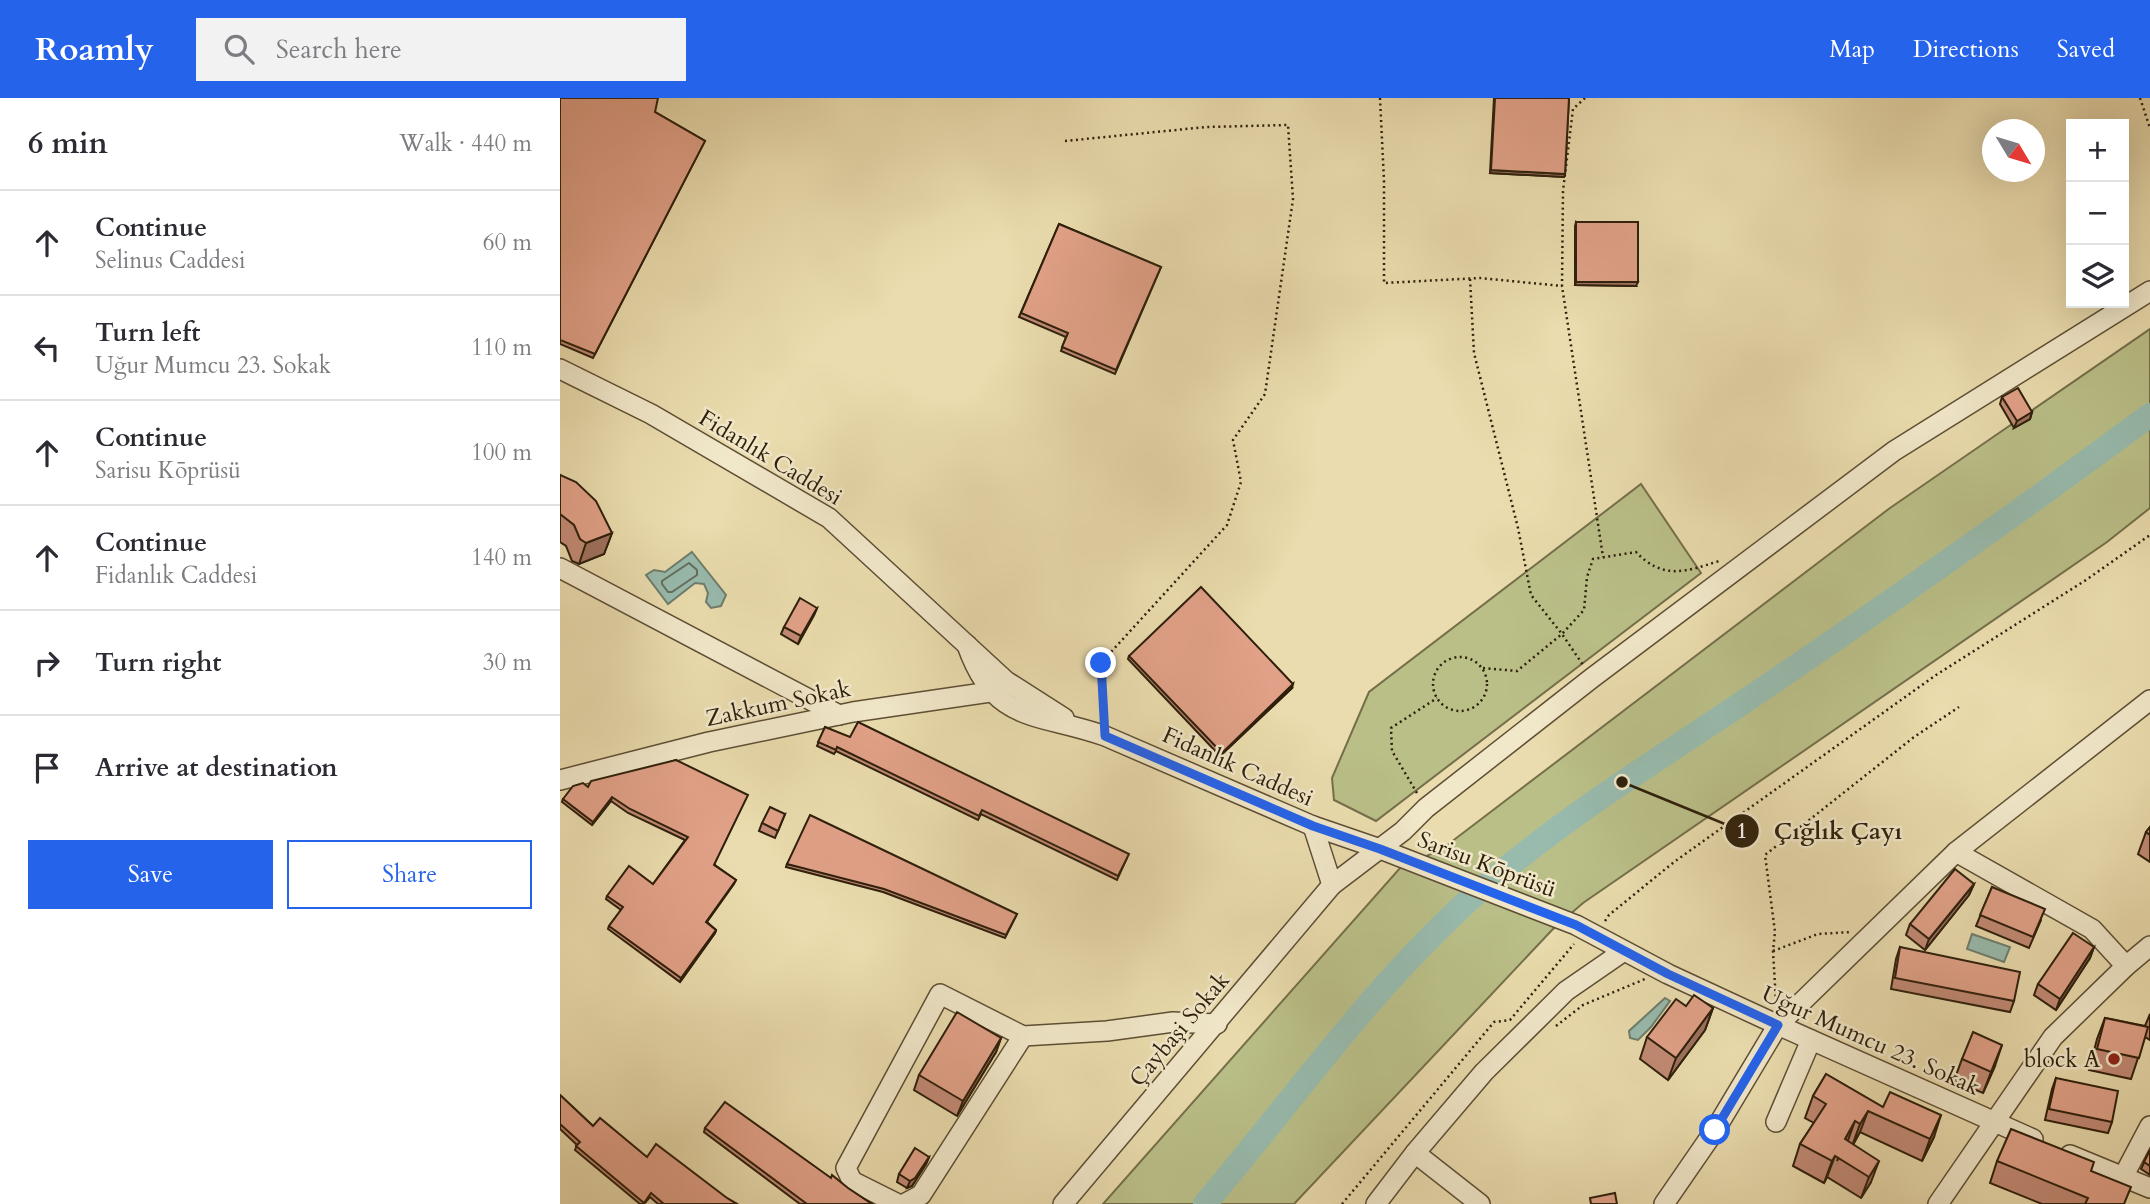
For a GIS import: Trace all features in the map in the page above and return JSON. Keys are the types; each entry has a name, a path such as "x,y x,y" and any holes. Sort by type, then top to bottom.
{"street":[{"name":"Çaybaşi Sokak","path":"1063,1204 1332,885 1592,678 1894,451 2150,291"},
{"name":"Fidanlık Caddesi","path":"560,369 651,414 829,518 967,645 974,666 998,686 1018,712 1105,736 1313,826 1380,849"},
{"path":"560,568 839,715"},
{"name":"Zakkum Sokak","path":"560,780 709,743 839,715 998,686"},
{"path":"1664,1204 1715,1130 1778,1025 1956,852 2150,700"},
{"path":"1313,826 1332,885"},
{"name":"Sarisu Kōprüsü","path":"1380,849 1585,930"},
{"path":"1956,852 2092,929 2126,966"},
{"name":"Uğur Mumcu 23. Sokak","path":"1585,930 1668,974 1778,1025 1995,1123 2150,1188"},
{"path":"1938,1204 2053,1037 2150,946"},
{"path":"1376,1204 1415,1153 1484,1072 1566,991 1624,951"},
{"path":"898,1204 852,1181 846,1168 940,994 1023,1037 1107,1031 1172,1022 1217,1024"},
{"path":"904,1204 921,1195 1023,1037"},
{"path":"1776,1122 1811,1040"},
{"path":"2123,1177 2150,1126"},
{"path":"1415,1153 1480,1204"},
{"path":"2141,1204 2150,1188"}],"path":[{"path":"1380,98 1384,181 1384,283 1470,279 1562,286"},
{"path":"1585,98 1573,109 1571,123 1563,191 1562,286 1603,557"},
{"path":"2140,98 2150,128"},
{"path":"1065,141 1206,127 1288,125 1293,199 1265,394 1233,440 1241,482 1227,525 1101,663 1105,736"},
{"path":"1470,279 1474,353 1518,528 1531,595 1592,678"},
{"path":"1342,1204 1494,1022 1510,1020 1585,930 1609,915 1674,862 1936,676 2086,580 2150,535"},
{"path":"1483,668 1488,685 1486,694 1475,707 1458,711 1443,705 1437,698 1433,680 1442,664 1450,659 1468,657 1483,668 1517,671 1562,634 1584,610 1587,577 1593,559 1636,552 1649,565 1673,572 1695,569 1726,559"},
{"path":"1426,808 1392,751 1391,728 1437,698"},
{"path":"1778,1025 1773,951 1775,932 1765,855 1914,737 1959,707"},
{"path":"1773,951 1818,934 1874,931"},
{"path":"1550,1030 1583,1005 1644,980 1668,974"}],"green space":[{"path":"2150,329 2150,508 2107,542 1583,903 1552,930 1294,1204 1103,1204 1400,868 1442,849 1890,508"},
{"path":"1641,484 1701,573 1376,821 1334,800 1332,778 1369,692"}],"water":[{"path":"692,552 726,595 721,606 711,608 706,602 708,593 704,584 695,583 668,604 646,575 654,570 665,572"},
{"path":"1972,934 2010,947 2004,962 1967,949"},
{"path":"1665,998 1670,1001 1651,1027 1638,1040 1630,1038 1629,1031"}],"building":[{"path":"560,98 658,98 655,112 705,141 595,354 560,340"},
{"path":"1495,98 1569,98 1565,174 1491,170"},
{"path":"1576,222 1638,222 1638,282 1576,282"},
{"path":"1059,224 1161,267 1116,370 1062,347 1068,333 1021,313"},
{"path":"2018,388 2032,412 2017,421 2002,397"},
{"path":"560,475 576,482 596,501 612,533 586,543 580,539 574,525 560,514"},
{"path":"1201,587 1293,684 1222,753 1129,656"},
{"path":"800,598 817,608 801,636 784,627"},
{"path":"858,722 1129,854 1118,876 982,810 979,816 837,747 836,750 818,742 825,727 850,737"},
{"path":"676,760 748,795 714,865 736,880 706,922 716,930 681,978 609,926 623,907 607,896 629,866 653,884 688,837 630,809 612,797 593,822 563,799 573,786 583,783 588,787 591,781"},
{"path":"770,807 785,814 778,831 762,823"},
{"path":"810,815 1017,914 1006,935 884,889 787,864"},
{"path":"1955,869 1974,884 1929,939 1910,924"},
{"path":"1992,887 2045,909 2033,937 1980,915"},
{"path":"2073,933 2094,947 2060,999 2038,984"},
{"path":"1900,947 2020,972 2014,1001 1895,978"},
{"path":"1694,995 1713,1008 1676,1058 1647,1037 1676,999 1686,1006"},
{"path":"957,1012 1001,1038 963,1101 919,1075"},
{"path":"2105,1018 2148,1027 2139,1058 2097,1049"},
{"path":"1973,1032 2002,1045 1991,1072 1962,1059"},
{"path":"1826,1074 1883,1107 1890,1092 1941,1115 1930,1139 1868,1111 1860,1124 1855,1121 1845,1139 1879,1161 1869,1177 1835,1156 1832,1161 1800,1144 1826,1104 1813,1096"},
{"path":"2056,1078 2118,1091 2112,1122 2049,1109"},
{"path":"560,1095 593,1126 600,1118 647,1157 656,1144 737,1204 664,1204 651,1193 644,1203 576,1146 580,1142 560,1124"},
{"path":"725,1102 872,1204 807,1204 705,1128"},
{"path":"2011,1129 2094,1162 2091,1171 2131,1187 2124,1204 2085,1204 2088,1198 1997,1161"},
{"path":"915,1148 929,1157 910,1181 899,1174"},
{"path":"2150,1150 2150,1166 2144,1162"},
{"path":"1615,1193 1617,1204 1591,1204 1590,1198"}],"waterway":[{"path":"1205,1204 1365,1008 1433,934 1503,871 1606,794 1900,595 2150,415"}],"place":[{"name":"Çığlık Çayı","path":"1622,782"},
{"name":"block A","path":"2114,1059"}],"route":[{"path":"1101,663 1105,736 1313,826 1576,925 1668,974 1778,1025 1715,1130"}]}
